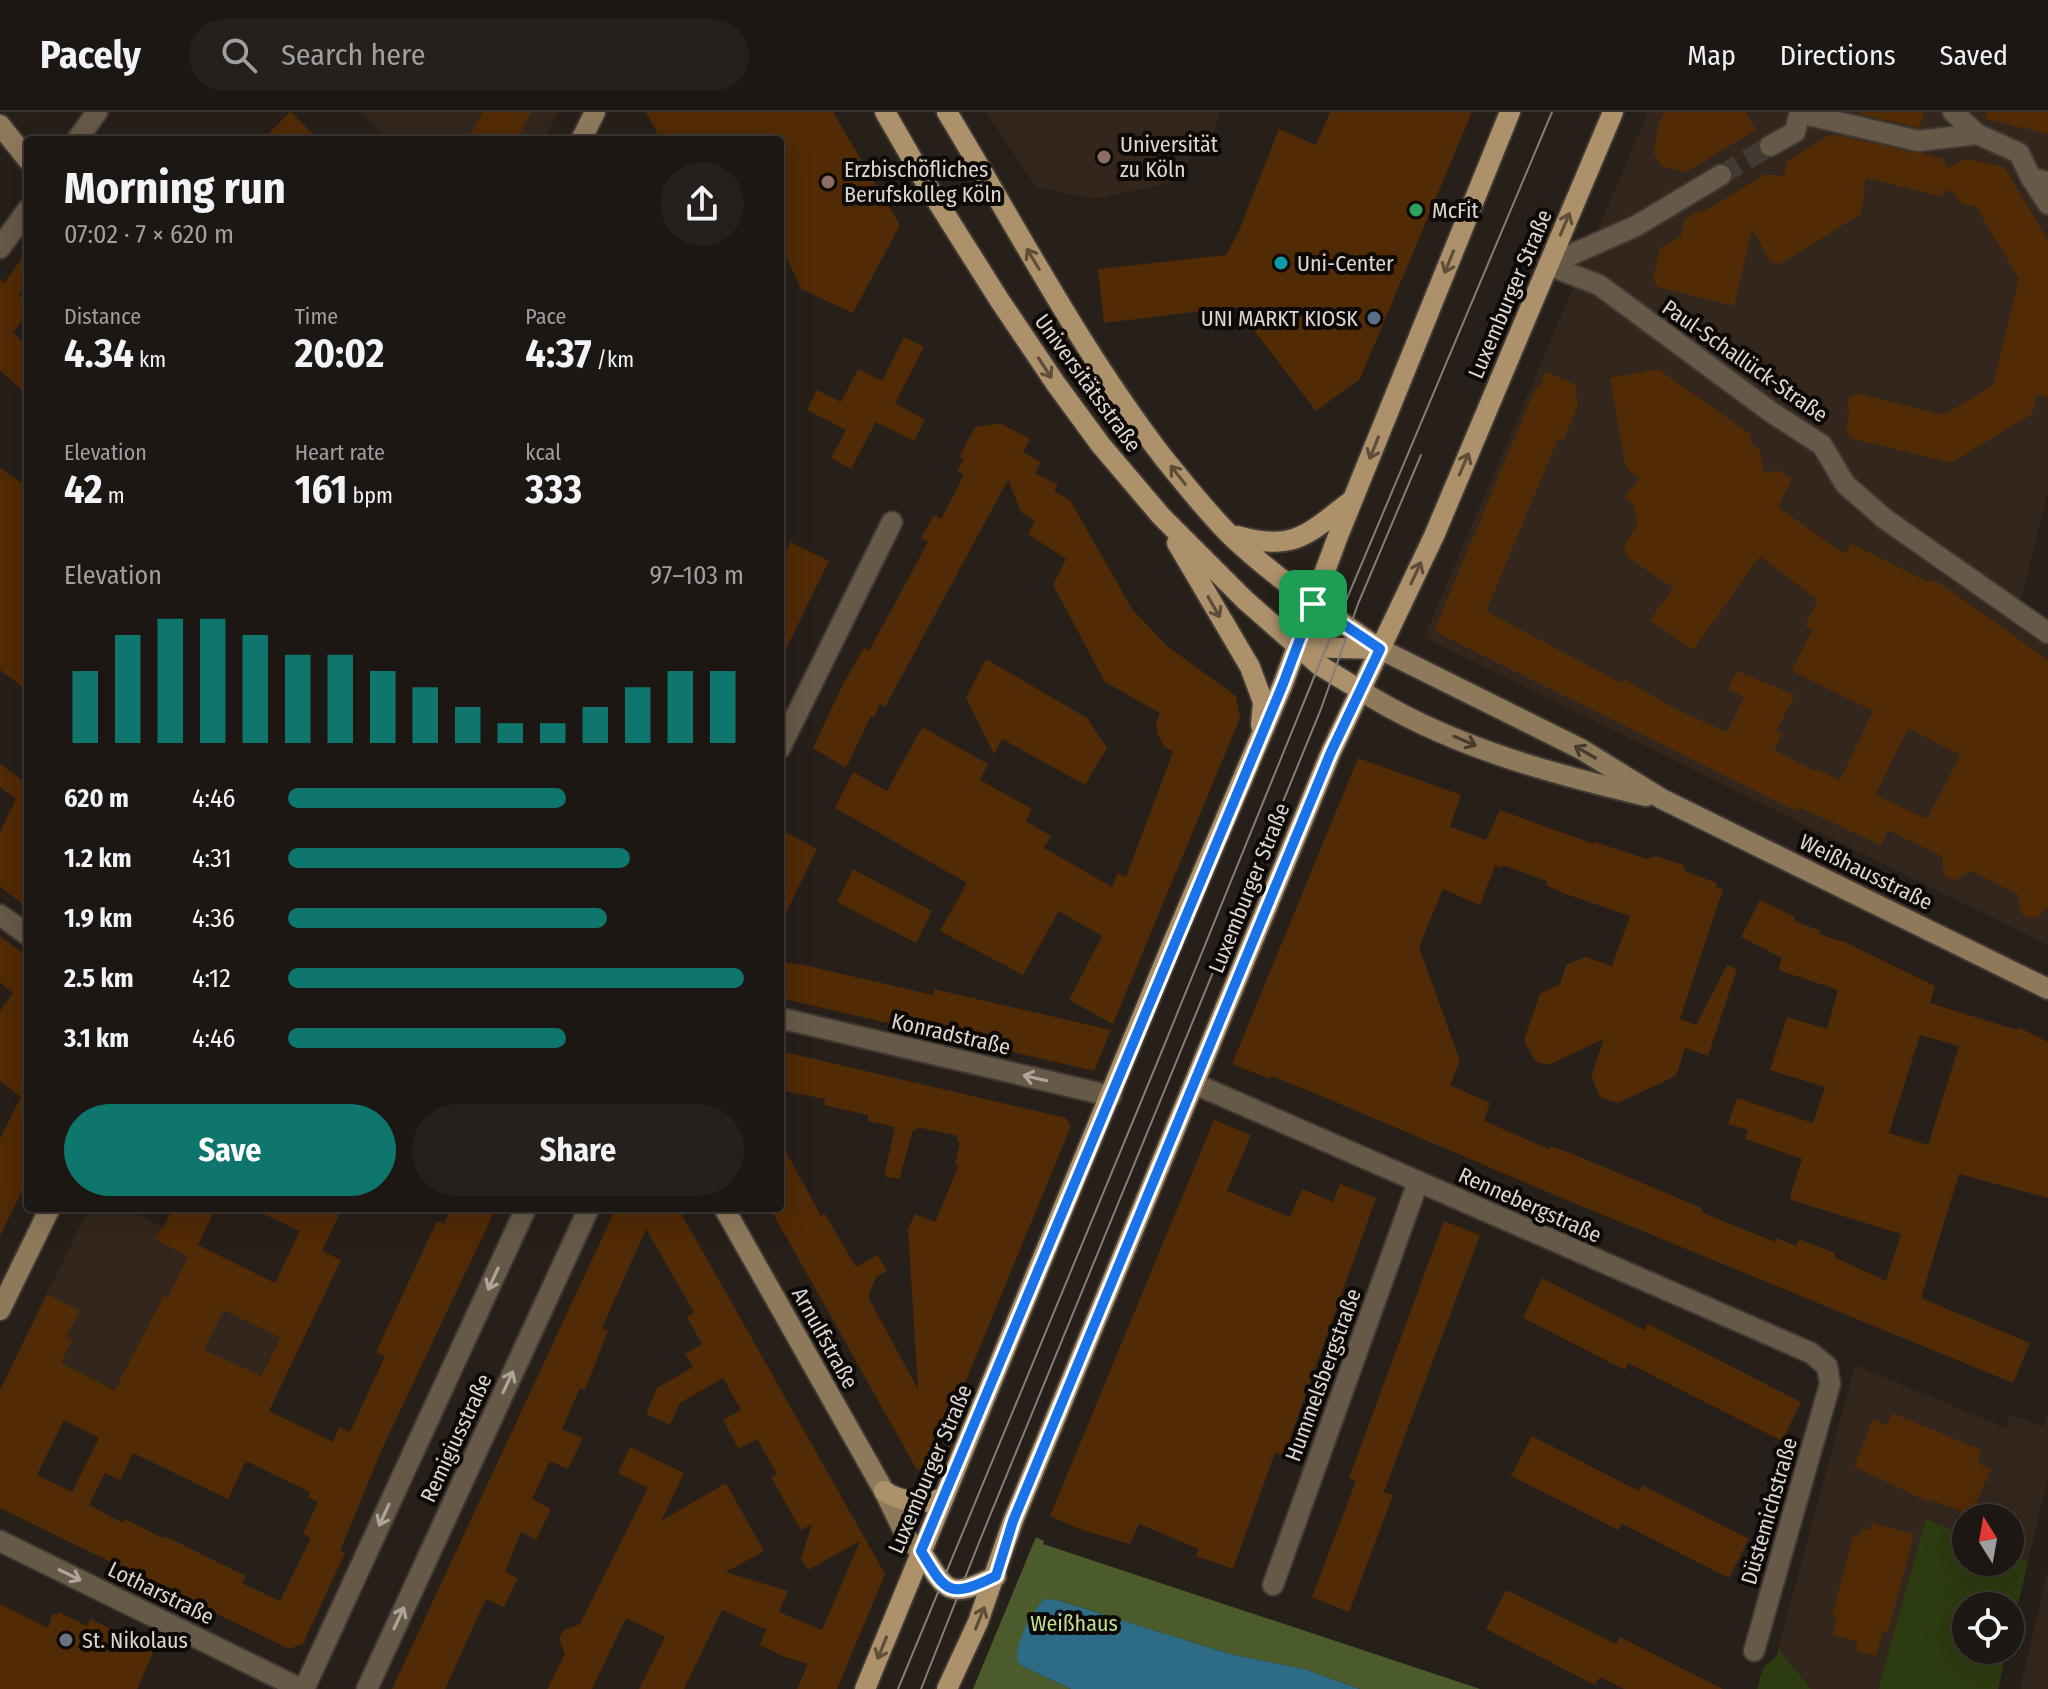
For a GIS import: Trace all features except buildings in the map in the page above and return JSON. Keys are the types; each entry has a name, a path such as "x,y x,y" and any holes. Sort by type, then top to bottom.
{"main road":[{"path":"583,136 595,112"},
{"name":"Universitätsstraße","path":"885,112 930,190 1056,384 1100,444 1161,516 1297,647"},
{"name":"Universitätsstraße","path":"947,112 1067,316 1133,418 1185,485 1229,534 1313,604"},
{"name":"Luxemburger Straße","path":"865,1689 1259,740 1352,500 1510,112"},
{"name":"Luxemburger Straße","path":"947,1689 996,1576 1013,1521 1331,752 1434,536 1613,112"},
{"path":"0,125 24,155"},
{"path":"1229,534 1264,543 1293,540 1304,536 1352,500"},
{"path":"1161,516 1250,667 1263,702 1259,740"},
{"name":"Weißhausstraße","path":"1313,604 1380,649 1581,749 1662,799 2048,989"},
{"path":"1297,647 1380,649"},
{"name":"Weißhausstraße","path":"1297,647 1319,665 1389,708 1483,748 1566,777 1662,799"},
{"path":"0,1310 48,1212"},
{"name":"Arnulfstraße","path":"726,1212 884,1491 908,1540 921,1551"},
{"path":"884,1491 895,1498 913,1501 932,1502 943,1498"},
{"path":"921,1551 942,1584 949,1588 961,1590 974,1587 996,1576"}],"street":[{"path":"80,136 97,112"},
{"path":"1953,112 1977,134 2019,153 2040,180 2048,204"},
{"path":"1770,146 1795,132 1800,113 1918,141 1977,134"},
{"path":"1548,265 1636,226 1721,175"},
{"path":"0,248 24,215"},
{"name":"Paul-Schallück-Straße","path":"1548,265 1599,285 1771,412 1822,445 1845,484 1885,519 2048,633"},
{"path":"784,740 892,522"},
{"path":"0,915 24,932"},
{"name":"Konradstraße","path":"784,1019 1111,1096"},
{"name":"Rennebergstraße","path":"1195,1084 1811,1353 1827,1366 1830,1384"},
{"name":"Hummelsbergstraße","path":"1273,1585 1418,1182"},
{"name":"Remigiusstraße","path":"303,1689 524,1212"},
{"name":"Remigiusstraße","path":"367,1689 587,1212"},
{"name":"Düstemichstraße","path":"1754,1651 1830,1384"},
{"name":"Lotharstraße","path":"0,1541 303,1689"}],"shaded area":[{"path":"361,112 558,112 546,136 385,136"},
{"name":"Universität zu Köln","path":"986,112 1220,112 1213,132 1171,183 1093,199 1036,187"},
{"path":"1648,112 2048,112 2048,491 2016,620 2048,646 2048,945 1424,637"},
{"path":"87,1212 133,1212 299,1296 228,1444 22,1344"},
{"path":"1855,1365 2006,1428 2010,1414 2043,1427 2048,1411 2048,1477 2028,1562 2024,1560 2024,1504 1952,1504 1952,1530 1926,1520 1878,1689 1813,1689 1778,1649"},
{"path":"2048,1569 2048,1689 2020,1689"}],"green space":[{"path":"1926,1519 1952,1530 1952,1576 2024,1576 2024,1560 2028,1562 2021,1592 1952,1592 1952,1664 2004,1664 1998,1689 1878,1689"},
{"path":"1036,1537 1044,1541 1043,1544 1480,1689 1360,1689 1304,1669 1230,1654 1057,1600 1038,1606 1017,1653 1020,1665 1071,1689 973,1689"},
{"path":"1778,1649 1813,1689 1757,1689 1763,1668 1777,1656"}],"water":[{"path":"1044,1599 1057,1600 1230,1654 1304,1669 1360,1689 1071,1689 1020,1665 1017,1659 1019,1643 1026,1627"}],"tunnel":[{"path":"1721,175 1770,146"}],"tram line":[{"path":"898,1689 1319,665 1552,112"},
{"path":"921,1689 1321,709 1358,604 1421,455"}],"place":[{"name":"Universität zu Köln","path":"1104,157"},
{"name":"Erzbischöfliches Berufskolleg Köln","path":"828,182"},
{"name":"McFit","path":"1416,210"},
{"name":"Uni-Center","path":"1281,263"},
{"name":"UNI MARKT KIOSK","path":"1374,318"},
{"name":"St. Nikolaus","path":"66,1640"}],"route":[{"path":"1313,604 1380,649 1331,752 1013,1521 996,1576 974,1587 961,1590 949,1588 942,1584 921,1551 1283,684 1313,604"}],"park label":[{"name":"Weißhaus","path":"1074,1623"}]}
